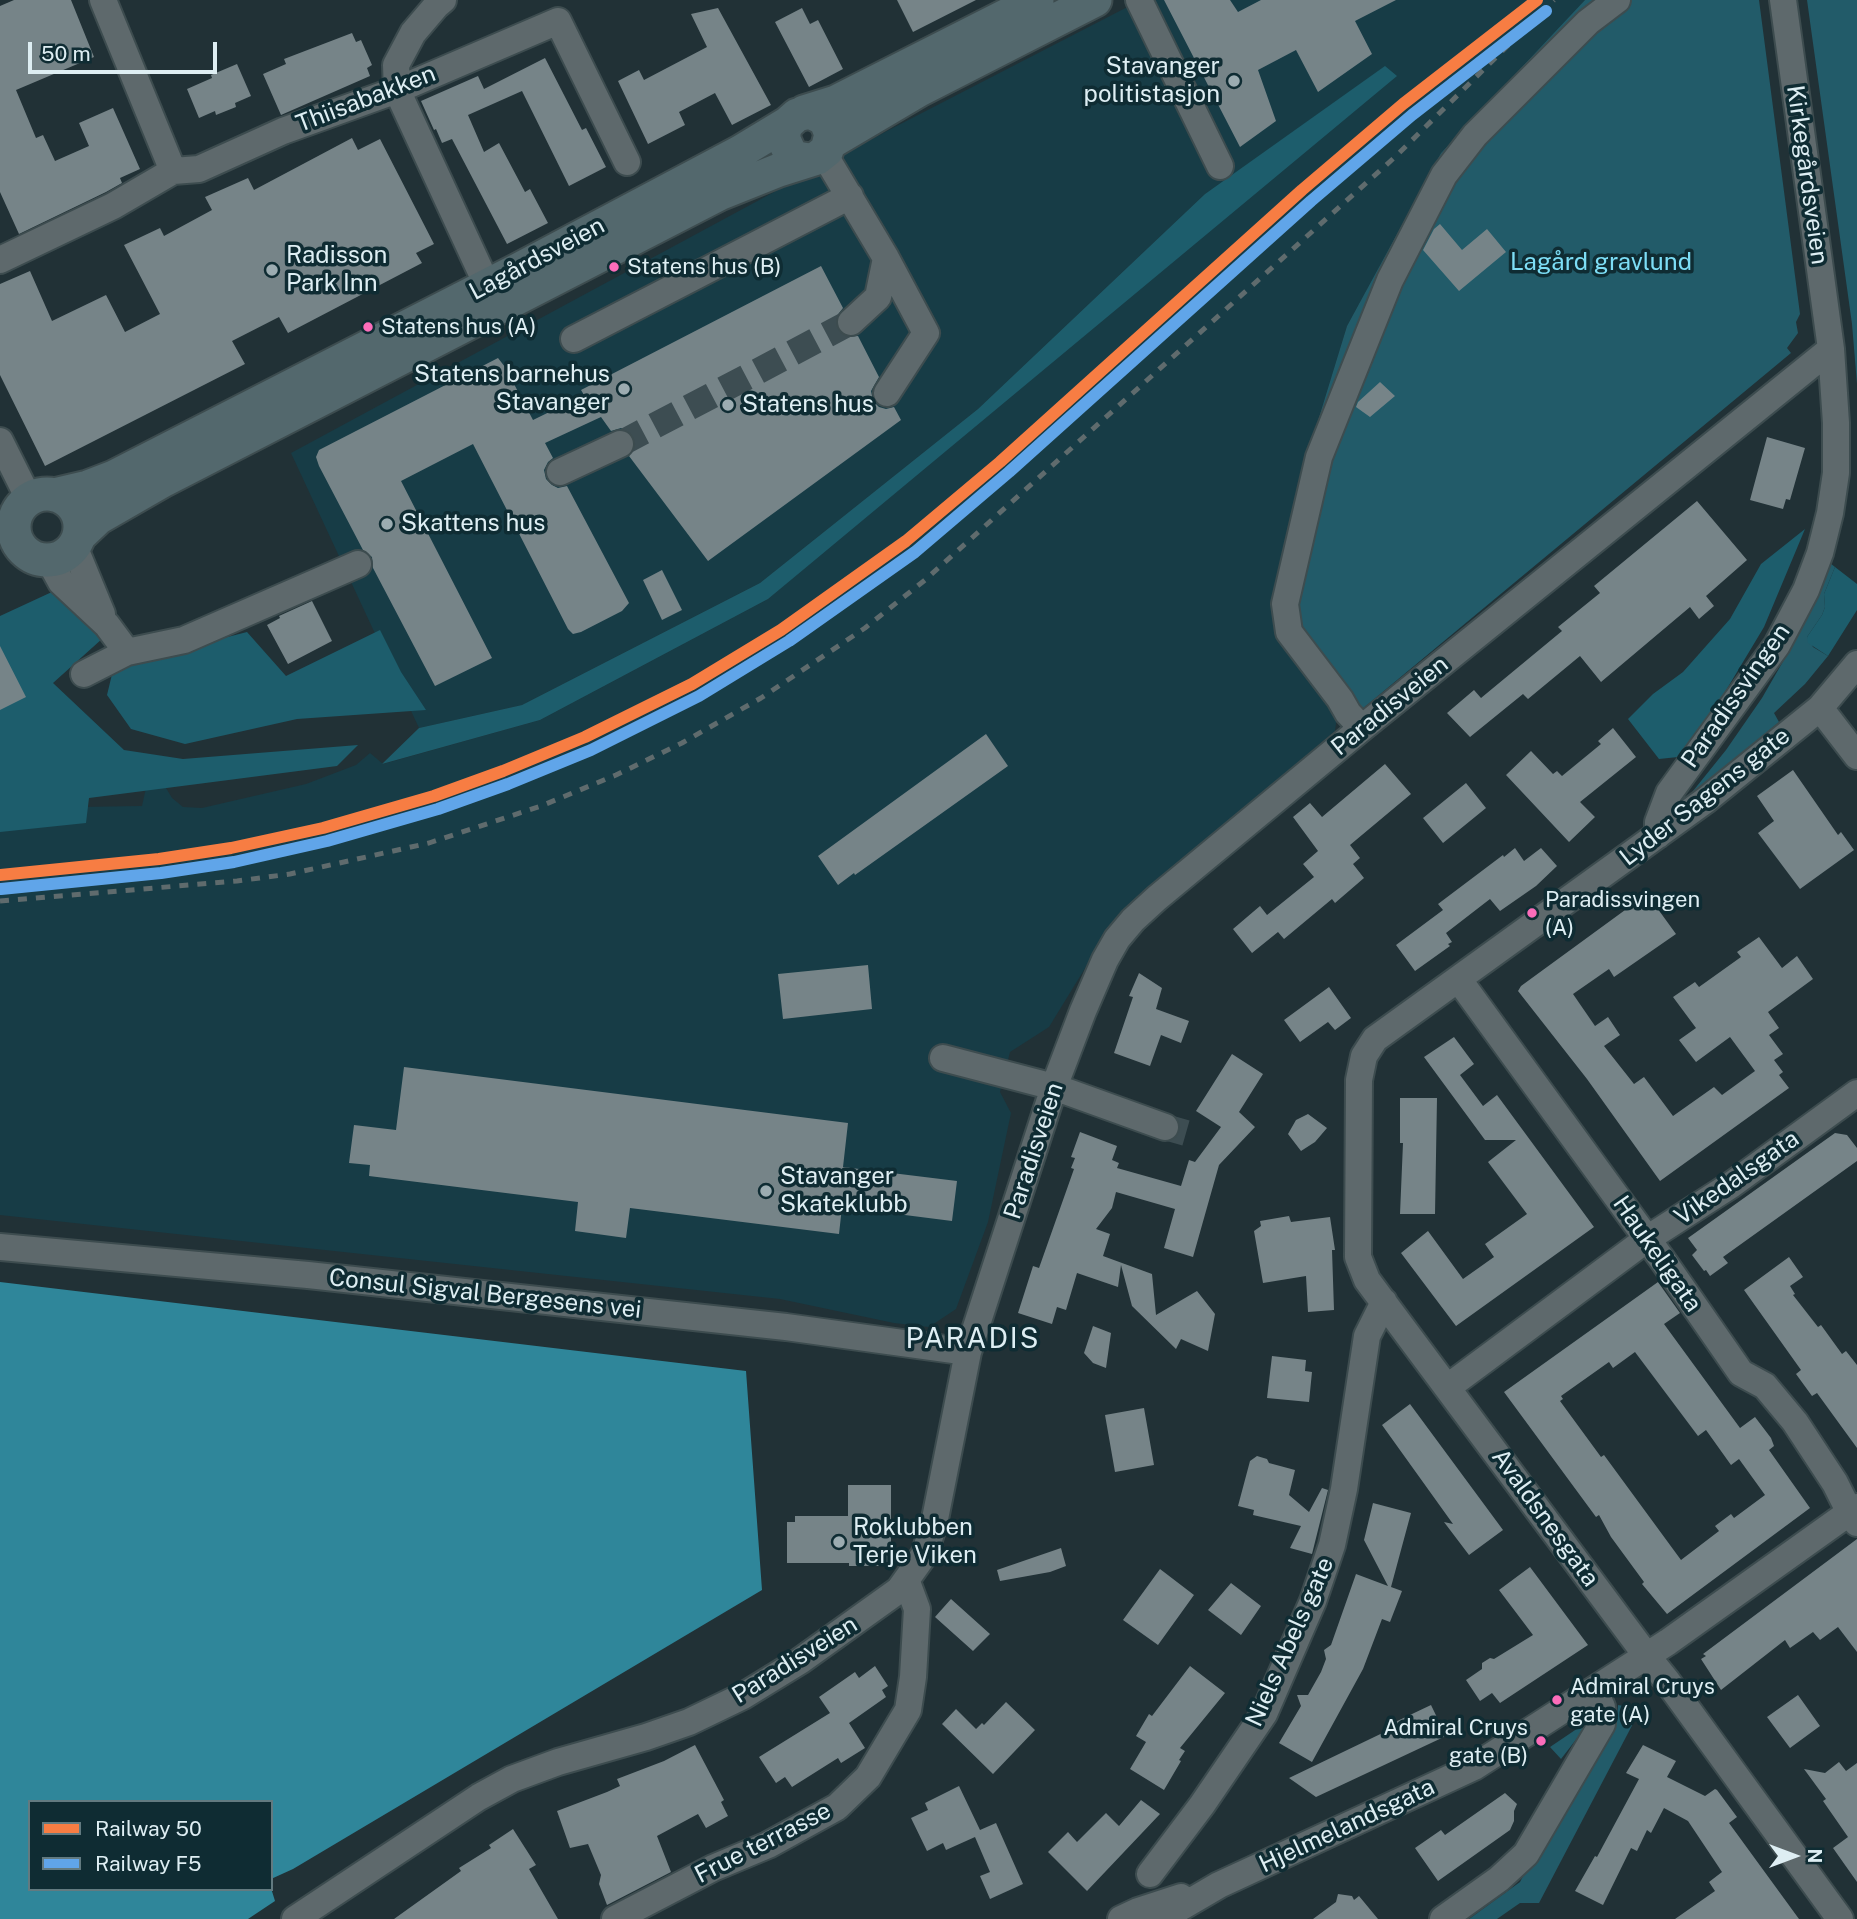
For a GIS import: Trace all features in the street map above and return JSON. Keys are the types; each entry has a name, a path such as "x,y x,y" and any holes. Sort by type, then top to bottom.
{"main road":[{"name":"Lagårdsveien","path":"0,566 60,550 98,518 164,481 719,194 821,152 919,90 1096,0"},
{"name":"Lagårdsveien","path":"24,511 114,477 740,152 796,118 836,102 1029,2"},
{"path":"796,118 784,130 786,148 797,158 821,152"},
{"path":"64,499 75,510 79,521 60,550 27,554 14,535 24,511 64,499"}],"street":[{"path":"103,0 173,171"},
{"path":"443,0 414,33 396,65 397,90 487,285"},
{"path":"1139,0 1220,166"},
{"path":"1362,729 1289,632 1285,604 1319,457 1390,280 1444,176 1475,135 1588,22 1617,0"},
{"name":"Kirkegårdsveien","path":"1783,0 1832,349"},
{"name":"Thiisabakken","path":"0,260 113,206 173,171 199,169 282,131 397,90 558,21 627,162"},
{"path":"821,152 886,258 926,333 887,393"},
{"path":"574,339 850,196"},
{"path":"851,323 878,297 886,258"},
{"name":"Paradisveien","path":"295,1919 431,1827 512,1779 689,1722 743,1696 800,1661 881,1604 907,1582 924,1555 934,1524 968,1352 1054,1087 1105,960 1133,920 1362,729 1832,349"},
{"name":"Paradissvingen","path":"1658,835 1658,822 1669,793 1776,645 1806,590 1820,553 1836,473 1832,349"},
{"path":"0,440 25,491 24,511"},
{"path":"560,472 620,444"},
{"path":"60,550 61,582 107,625 127,652"},
{"path":"84,674 127,652 184,640 358,564"},
{"name":"Lyder Sagens gate","path":"1359,1080 1364,1056 1375,1039 1658,835 1820,708 1857,664"},
{"path":"1820,708 1857,756"},
{"name":"Haukeligata","path":"1459,980 1741,1373 1765,1386 1795,1422 1854,1514"},
{"path":"943,1058 1054,1087 1165,1127"},
{"name":"Avaldsnesgata","path":"1359,1080 1358,1257 1367,1280 1667,1681 1840,1919"},
{"name":"Vikedalsgata","path":"1448,1387 1647,1239 1852,1106"},
{"name":"Consul Sigval Bergesens vei","path":"0,1247 295,1274 759,1324 968,1352"},
{"name":"Niels Abels gate","path":"1150,1874 1202,1805 1264,1714 1313,1601 1332,1545 1342,1501 1367,1336 1384,1302"},
{"name":"Hjelmelandsgata","path":"1161,1919 1219,1885 1474,1768 1668,1642 1854,1514"},
{"name":"Frue terrasse","path":"615,1919 713,1868 768,1845 837,1807 867,1777 908,1710 918,1609 907,1582"},
{"path":"1443,1919 1499,1880 1526,1854 1602,1724 1602,1707 1594,1690"},
{"name":"Hjelmelandsgata","path":"1121,1919 1219,1885"}],"shaded area":[{"name":"PARADIS","path":"1141,0 1585,0 1441,153 1347,326 1298,486 1338,708 1335,731 1117,916 1049,1027 1010,1052 1000,1092 1011,1113 988,1222 956,1309 929,1327 894,1323 780,1299 0,1215 0,810 142,806 148,779 160,778 172,798 183,807 202,808 306,784 356,765 370,753 383,764 540,720 768,599 1385,67 1205,194 978,409 760,583 522,705 419,728 291,453 887,131"},
{"path":"1385,66 1397,76 768,599 540,720 382,764 419,728 522,705 760,583 978,409 1205,194"},
{"path":"1805,529 1764,627 1722,697 1678,757 1659,759 1628,719 1653,694 1683,672 1730,619 1761,564"},
{"path":"1835,567 1857,584 1857,610 1828,656 1808,643 1807,637 1822,615 1825,607 1824,594"},
{"path":"54,591 103,638 53,683 124,750 183,759 358,745 337,766 89,798 86,823 0,832 0,616"},
{"path":"380,630 401,672 426,710 297,719 185,744 131,729 107,695 114,666 247,632 286,676"},
{"path":"0,1282 746,1371 762,1590 293,1869 273,1878 273,1800 28,1800 28,1891 272,1891 275,1901 248,1919 0,1919"}],"green space":[{"name":"Lagård gravlund","path":"1585,0 1759,0 1800,314 1796,322 1798,333 1787,348 1791,353 1361,710 1338,708 1275,629 1298,486 1347,326 1441,153"},
{"path":"1807,0 1857,0 1857,384 1852,324"},
{"path":"1830,563 1835,567 1824,594 1825,607 1807,637 1813,647 1828,656 1805,684 1774,713 1779,722 1695,794 1693,791 1762,698 1800,632"},
{"path":"1618,1705 1629,1707 1637,1716 1539,1903 1520,1903 1497,1919 1469,1919 1520,1882 1539,1845 1609,1733 1617,1718"},
{"path":"1587,1722 1578,1737 1561,1759 1550,1747"}],"building":[{"path":"14,0 71,0 94,57 16,90 36,138 43,135 55,161 89,146 79,123 113,108 140,169 120,178 122,183 106,192 19,234 0,192 0,6"},
{"path":"897,0 976,0 913,32"},
{"name":"Stavanger politistasjon","path":"1164,0 1230,0 1238,12 1261,0 1396,0 1355,21 1372,54 1318,92 1296,50 1258,70 1276,121 1240,147"},
{"path":"718,8 771,105 732,125 715,93 679,112 685,125 648,144 618,81 639,70 644,80 707,47 691,14"},
{"path":"802,8 810,24 818,20 843,69 809,87 775,22"},
{"path":"352,33 356,42 361,40 372,65 367,68 370,76 281,115 263,74 286,64 284,59"},
{"path":"545,58 582,130 586,128 606,167 569,186 522,91 468,115 484,152 499,143 525,192 530,189 548,223 507,244 452,139 442,143 421,101 478,76 484,89"},
{"path":"237,64 251,96 235,103 236,107 216,115 215,111 199,118 187,89"},
{"name":"Radisson Park Inn","path":"352,138 358,150 380,139 434,244 416,253 422,263 288,333 279,317 232,341 245,364 45,466 0,375 0,284 30,271 52,321 106,295 125,332 160,314 124,245 160,228 164,236 212,210 205,197 248,178 254,190"},
{"path":"1440,224 1462,250 1487,229 1506,252 1459,291 1423,250 1434,229"},
{"path":"821,266 843,308 836,317 839,332 846,337 858,336 879,377 871,391 873,401 886,409 894,407 901,420 708,561 629,456 636,445 630,432 621,428 611,431 601,417 545,443 553,458 544,470 546,479 558,488 567,486 629,603 622,611 581,632 573,634 568,629 473,444 401,481 492,658 435,686 373,568 372,557 363,550 319,466 316,457 319,450 498,358 533,420 584,395 581,390"},
{"path":"1380,382 1395,396 1370,417 1356,407"},
{"path":"1767,437 1805,448 1790,500 1786,499 1783,509 1750,500"},
{"path":"1697,501 1747,560 1706,596 1714,606 1699,619 1690,607 1601,682 1580,656 1528,699 1523,694 1470,737 1447,713 1474,690 1481,698 1562,631 1558,627 1600,593 1594,586"},
{"path":"662,570 682,610 662,620 643,580"},
{"path":"312,601 332,641 288,664 267,625 280,618 279,616"},
{"path":"0,646 26,697 0,710"},
{"path":"1613,728 1636,757 1580,802 1595,817 1569,842 1506,775 1531,751 1553,774 1557,771 1562,776 1601,744 1598,741"},
{"path":"986,734 1008,766 838,885 818,856"},
{"path":"1385,764 1411,794 1350,845 1360,858 1353,864 1364,878 1335,903 1332,899 1284,939 1278,932 1252,953 1233,929 1260,906 1267,915 1314,877 1303,864 1318,851 1293,817 1310,803 1322,817"},
{"path":"1793,770 1838,835 1841,832 1854,850 1800,889 1758,833 1774,821 1757,796"},
{"path":"1466,783 1486,808 1443,843 1423,818"},
{"path":"1515,848 1524,861 1541,848 1557,866 1536,886 1500,911 1490,899 1446,933 1452,942 1448,944 1450,946 1415,971 1396,945 1443,910 1438,904"},
{"path":"1647,894 1676,934 1614,977 1609,969 1573,994 1595,1026 1608,1017 1620,1035 1604,1046 1634,1084 1644,1077 1673,1116 1714,1087 1722,1095 1755,1071 1730,1037 1696,1062 1679,1040 1696,1028 1673,997 1695,982 1699,987 1741,957 1737,952 1759,937 1782,968 1797,956 1813,979 1768,1012 1779,1028 1769,1035 1783,1054 1774,1060 1783,1072 1779,1075 1789,1088 1660,1181 1587,1079 1518,991 1521,986"},
{"path":"868,965 872,1009 783,1019 778,974"},
{"path":"1139,973 1162,988 1156,1009 1189,1021 1181,1043 1161,1035 1150,1066 1114,1053 1133,997 1129,996"},
{"path":"1329,987 1351,1018 1335,1030 1328,1022 1300,1042 1284,1020"},
{"path":"1454,1037 1474,1064 1460,1075 1483,1106 1497,1095 1594,1227 1456,1326 1401,1253 1428,1231 1463,1279 1494,1257 1485,1244 1527,1214 1488,1162 1516,1140 1485,1140 1424,1057"},
{"path":"1232,1054 1263,1074 1239,1112 1255,1127 1219,1165 1193,1257 1164,1248 1175,1209 1116,1192 1112,1208 1096,1229 1110,1234 1103,1256 1152,1274 1156,1315 1197,1291 1215,1314 1208,1351 1181,1339 1176,1349 1132,1306 1121,1265 1118,1287 1077,1273 1066,1310 1057,1307 1052,1324 1018,1313 1033,1266 1039,1268 1074,1169 1071,1168 1075,1158 1071,1157 1080,1132 1117,1146 1112,1160 1119,1163 1117,1168 1181,1186 1189,1160 1195,1162 1221,1127 1196,1111"},
{"path":"404,1067 848,1123 843,1167 957,1181 952,1221 842,1207 839,1234 630,1208 626,1238 575,1231 578,1202 369,1176 370,1165 349,1163 354,1125 396,1130"},
{"path":"1400,1098 1437,1098 1435,1214 1400,1214 1403,1143 1400,1143"},
{"path":"1308,1114 1327,1128 1315,1142 1301,1151 1288,1134 1296,1120"},
{"path":"1835,1133 1847,1135 1857,1148 1857,1161 1723,1257 1728,1263 1710,1276 1704,1271 1692,1255 1697,1250 1688,1238"},
{"path":"1289,1216 1291,1222 1330,1217 1335,1250 1332,1250 1334,1310 1308,1312 1306,1276 1263,1283 1254,1231 1261,1226 1260,1221"},
{"path":"1789,1257 1803,1277 1790,1286 1795,1294 1793,1295 1818,1327 1821,1325 1842,1354 1846,1351 1857,1365 1857,1448 1817,1393 1812,1396 1796,1374 1801,1370 1744,1290"},
{"path":"1658,1282 1680,1313 1664,1324 1740,1428 1755,1417 1771,1438 1774,1446 1769,1450 1810,1508 1667,1614 1642,1584 1644,1582 1611,1537 1599,1515 1596,1517 1504,1392","holes":["1635,1352 1698,1436 1706,1430 1731,1465 1739,1459 1765,1495 1734,1518 1731,1514 1715,1526 1719,1531 1681,1560 1604,1455 1601,1457 1560,1401 1563,1399 1561,1396 1609,1362 1613,1368"]},
{"path":"1093,1326 1111,1333 1106,1368 1093,1363 1084,1353"},
{"path":"1272,1356 1306,1360 1305,1371 1312,1372 1309,1402 1267,1398"},
{"path":"1410,1404 1503,1530 1469,1555 1444,1522 1453,1524 1382,1425"},
{"path":"1144,1408 1154,1465 1115,1472 1105,1415"},
{"path":"1257,1456 1267,1459 1269,1463 1295,1470 1289,1495 1309,1512 1322,1488 1328,1490 1312,1554 1290,1548 1301,1526 1253,1515 1254,1510 1238,1506 1250,1461"},
{"name":"Roklubben Terje Viken","path":"848,1485 891,1485 891,1566 787,1563 787,1522 795,1522 795,1516 848,1516"},
{"path":"1373,1503 1411,1513 1391,1587 1402,1591 1390,1622 1382,1619 1363,1669 1312,1762 1279,1743 1301,1706 1297,1695 1308,1695 1321,1672 1326,1659 1324,1650 1331,1645 1356,1574 1388,1586 1364,1540"},
{"path":"1857,1539 1857,1652 1838,1627 1820,1640 1813,1632 1790,1648 1785,1640 1721,1690 1701,1659 1706,1656 1703,1654"},
{"path":"1061,1548 1066,1566 1050,1572 1000,1581 997,1570"},
{"path":"1530,1567 1588,1645 1500,1703 1492,1693 1480,1701 1466,1680 1482,1669 1482,1663 1490,1658 1494,1659 1533,1635 1499,1590"},
{"path":"1160,1569 1194,1595 1158,1645 1123,1620"},
{"path":"1231,1583 1261,1606 1241,1635 1208,1610"},
{"path":"951,1599 990,1634 973,1651 935,1617"},
{"path":"875,1666 888,1686 882,1690 886,1697 849,1723 865,1748 841,1763 838,1758 792,1787 785,1777 776,1783 759,1757 830,1713 819,1697 855,1672 859,1678"},
{"path":"1190,1666 1225,1693 1180,1748 1185,1751 1164,1790 1130,1769 1146,1742 1136,1736 1149,1714 1152,1716"},
{"path":"1798,1695 1820,1726 1790,1748 1767,1717"},
{"path":"1006,1702 1035,1730 993,1774 942,1724 956,1709 976,1729 982,1723 984,1725"},
{"path":"1431,1705 1446,1736 1316,1797 1289,1778 1395,1727 1393,1723"},
{"path":"695,1745 724,1800 721,1802 728,1816 706,1828 698,1814 657,1836 671,1872 607,1905 599,1884 601,1875 588,1844 570,1848 557,1811 620,1786 617,1779 664,1761"},
{"path":"1643,1745 1676,1761 1667,1777 1705,1796 1717,1790 1737,1817 1729,1823 1799,1919 1675,1919 1715,1891 1709,1882 1722,1872 1688,1821 1664,1808 1651,1833 1647,1830 1637,1851 1631,1848 1603,1905 1575,1891 1595,1856 1597,1857 1639,1779 1626,1773"},
{"path":"1839,1762 1846,1771 1857,1763 1857,1882 1833,1848 1848,1837 1823,1801 1826,1799 1804,1769 1825,1773"},
{"path":"959,1786 980,1830 996,1823 1023,1884 990,1899 980,1876 990,1872 975,1837 946,1850 943,1843 927,1851 911,1818 928,1810 925,1803"},
{"path":"1505,1793 1517,1804 1510,1830 1438,1881 1415,1848 1441,1830 1445,1835"},
{"path":"1141,1800 1160,1814 1087,1891 1048,1852 1068,1832 1077,1842 1106,1813 1119,1826"},
{"path":"513,1829 536,1865 529,1869 558,1919 394,1919 461,1871 459,1868 491,1848 489,1845"},
{"path":"1338,1894 1352,1896 1354,1900 1359,1896 1378,1919 1313,1919 1336,1902"}],"tunnel":[{"path":"620,444 851,322"},
{"path":"1165,1127 1186,1133"}],"railway":[{"path":"0,901 290,874 429,843 541,806 616,775 682,743 761,698 865,628 925,580 1395,157 1554,0"}],"rail line":[{"name":"50","path":"0,875 159,859 231,848 323,828 434,796 503,771 585,737 692,684 781,630 906,541 1000,462 1302,190 1403,104 1537,0"},
{"name":"F5","path":"1,889 161,873 234,862 327,841 438,809 508,784 591,750 699,696 789,641 915,552 1009,472 1311,201 1412,115 1546,11"}],"place":[{"name":"Stavanger politistasjon","path":"1234,81"},
{"name":"Statens hus (B)","path":"614,267"},
{"name":"Radisson Park Inn","path":"272,270"},
{"name":"Statens hus (A)","path":"368,327"},
{"name":"Statens barnehus Stavanger","path":"624,389"},
{"name":"Statens hus","path":"728,405"},
{"name":"Skattens hus","path":"387,524"},
{"name":"Paradissvingen (A)","path":"1532,913"},
{"name":"Stavanger Skateklubb","path":"766,1191"},
{"name":"Roklubben Terje Viken","path":"839,1542"},
{"name":"Admiral Cruys gate (A)","path":"1557,1700"},
{"name":"Admiral Cruys gate (B)","path":"1541,1741"}],"district":[{"name":"PARADIS","path":"973,1339"}]}
